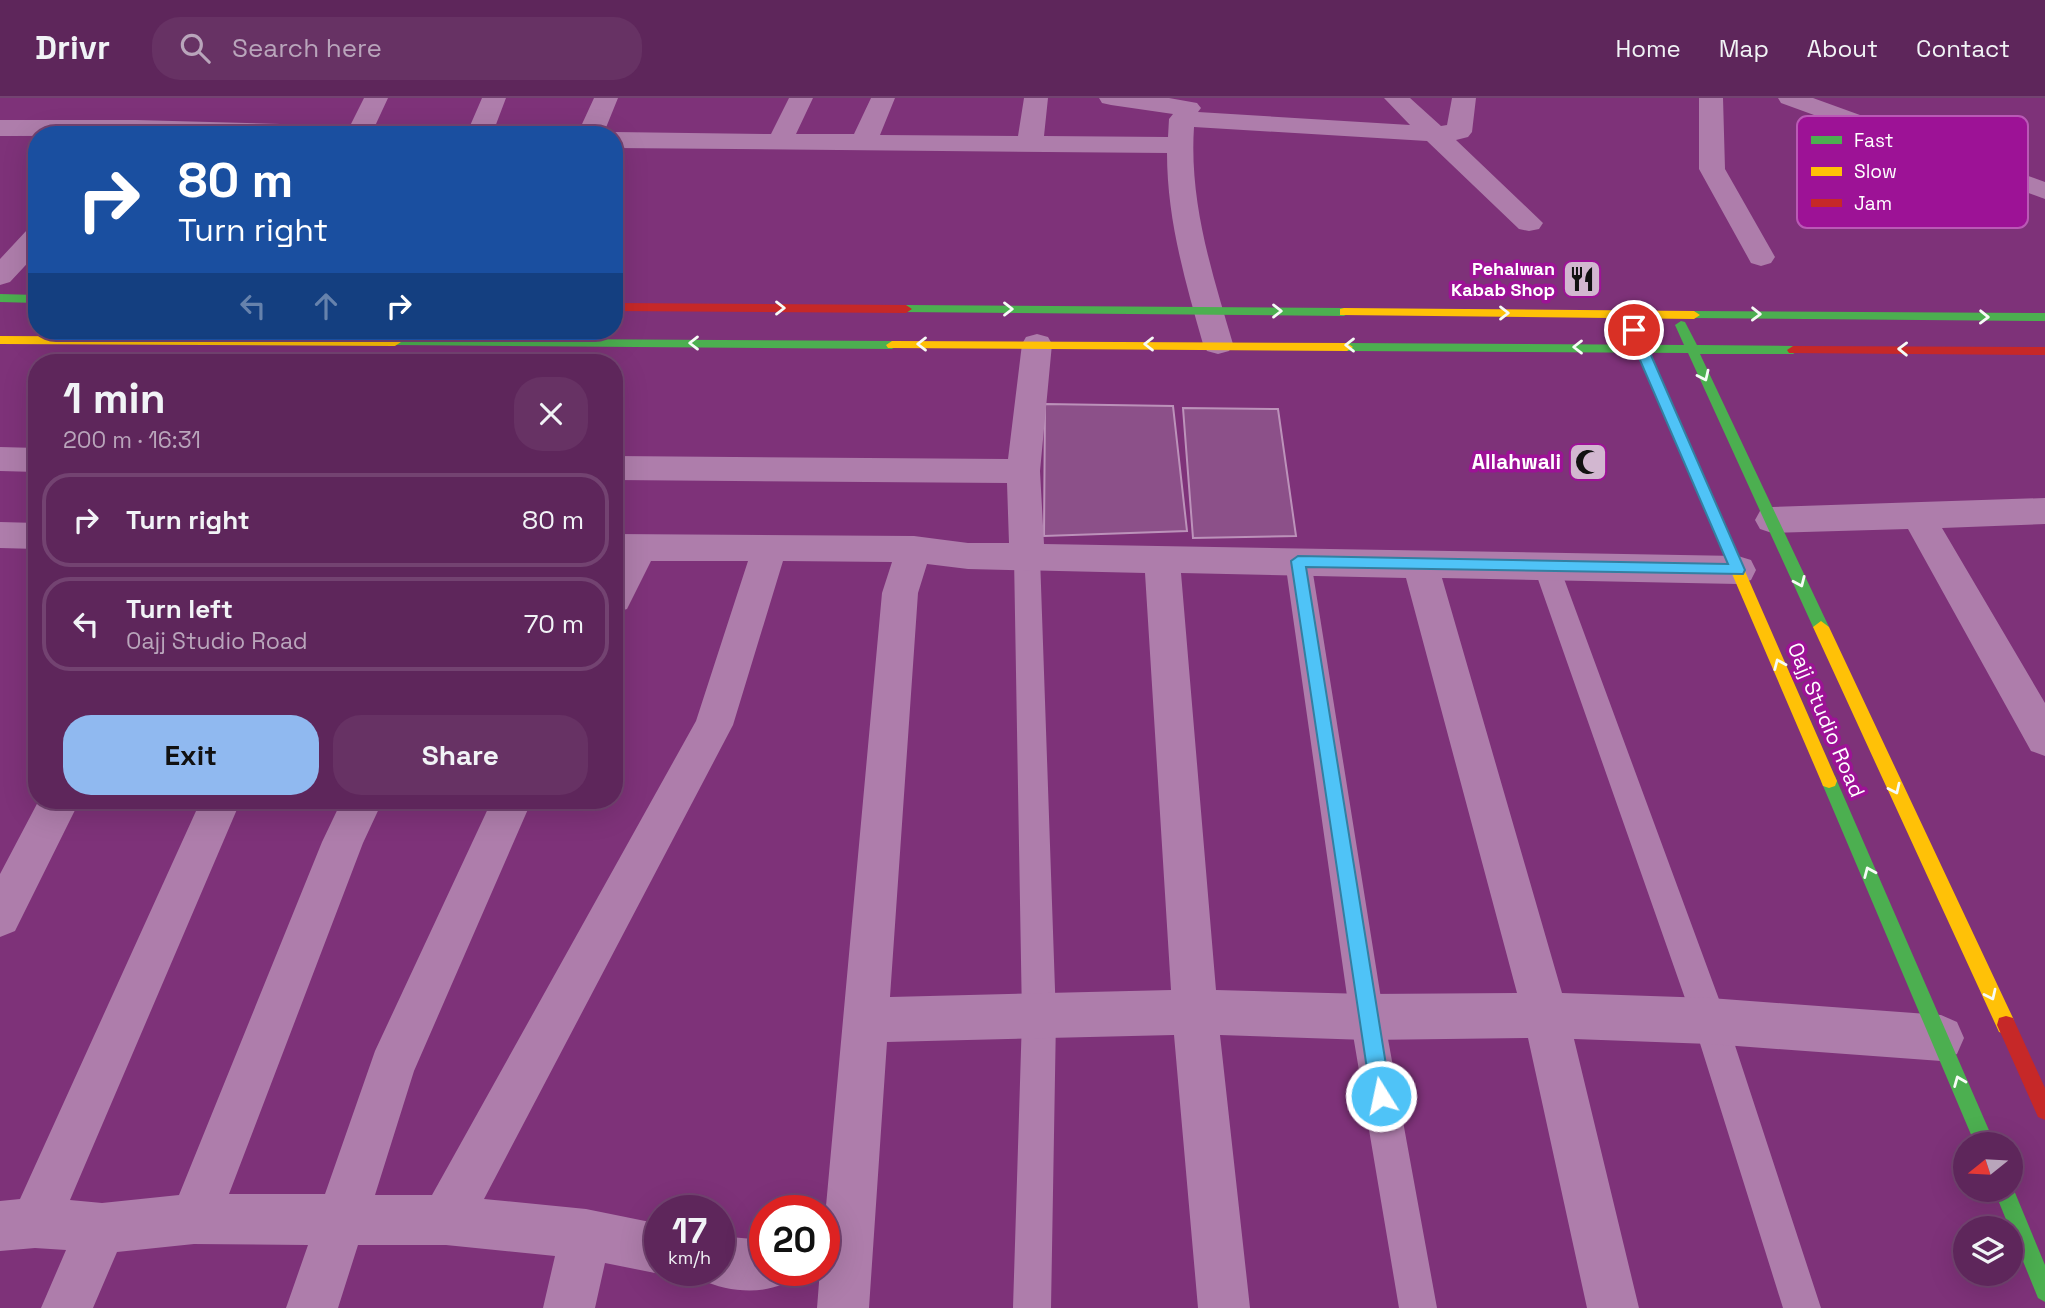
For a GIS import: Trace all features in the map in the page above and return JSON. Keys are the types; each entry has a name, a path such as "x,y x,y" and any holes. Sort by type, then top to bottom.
{"main road":[{"path":"0,298 28,299"},
{"path":"623,307 2045,317"},
{"name":"Oajj Studio Road","path":"1626,313 1980,1132"},
{"name":"Oajj Studio Road","path":"1676,314 2045,1110"},
{"path":"0,340 1218,344 2045,351"},
{"path":"2009,1202 2045,1291"}],"street":[{"path":"362,126 376,98"},
{"path":"483,126 494,98"},
{"path":"594,126 606,98"},
{"path":"780,141 801,98"},
{"path":"864,142 883,98"},
{"path":"1030,143 1036,98"},
{"path":"1111,98 1185,117 1437,134 1459,131 1464,98"},
{"path":"1396,98 1529,223"},
{"path":"1711,98 1712,169 1761,257"},
{"path":"1790,98 1839,116"},
{"path":"136,126 153,106"},
{"path":"623,140 1030,143 1185,117"},
{"path":"1185,117 1184,220 1218,344"},
{"path":"0,128 28,129"},
{"path":"2028,185 2045,191"},
{"path":"0,276 28,246"},
{"path":"1027,557 1023,471 1037,344"},
{"path":"0,459 28,460"},
{"path":"623,468 1023,471"},
{"path":"1772,520 2045,511"},
{"path":"1919,517 2045,739"},
{"path":"0,535 28,536"},
{"path":"627,547 914,549 968,555 1027,557 1738,570"},
{"path":"446,1220 714,725 770,548"},
{"path":"840,1263 866,1020 900,593 914,549"},
{"path":"1162,559 1195,1012 1224,1308"},
{"path":"1420,563 1546,1014 1613,1308"},
{"path":"0,917 55,809"},
{"path":"216,809 18,1225 102,1228 194,1219 446,1220 586,1234 644,1246"},
{"path":"194,1219 343,842 359,809"},
{"path":"312,1308 392,1068 508,809"},
{"path":"866,1020 1038,1018 1195,1012 1367,1017 1546,1014 1710,1021 1941,1038"},
{"path":"67,1308 102,1228"},
{"path":"569,1308 586,1234"}],"lane":[{"path":"1027,557 1038,1018 1032,1308"},
{"path":"1298,561 1367,1017 1418,1308"},
{"path":"1546,565 1710,1021 1801,1308"}],"building":[{"path":"1045,404 1173,406 1187,531 1044,536"},
{"path":"1183,408 1278,409 1296,536 1193,538"}],"traffic: fast":[{"path":"0,298 28,299"},
{"path":"906,309 1344,312"},
{"path":"1694,315 2045,317"},
{"path":"1681,325 1821,627"},
{"path":"395,342 892,345"},
{"path":"1347,347 1793,350"},
{"path":"1829,781 1980,1132"},
{"path":"2009,1202 2045,1291"}],"traffic: slow":[{"path":"1344,312 1694,315"},
{"path":"1632,327 1829,781"},
{"path":"0,340 395,342"},
{"path":"892,345 1347,347"},
{"path":"1821,627 2006,1025"}],"traffic: jam":[{"path":"623,307 906,309"},
{"path":"1793,350 2045,351"},
{"path":"2006,1025 2045,1110"}],"place":[{"name":"Pehalwan Kabab Shop","path":"1582,279"},
{"name":"Allahwali","path":"1588,462"}],"route":[{"path":"1381,1096 1298,561 1738,570 1634,330"}]}
